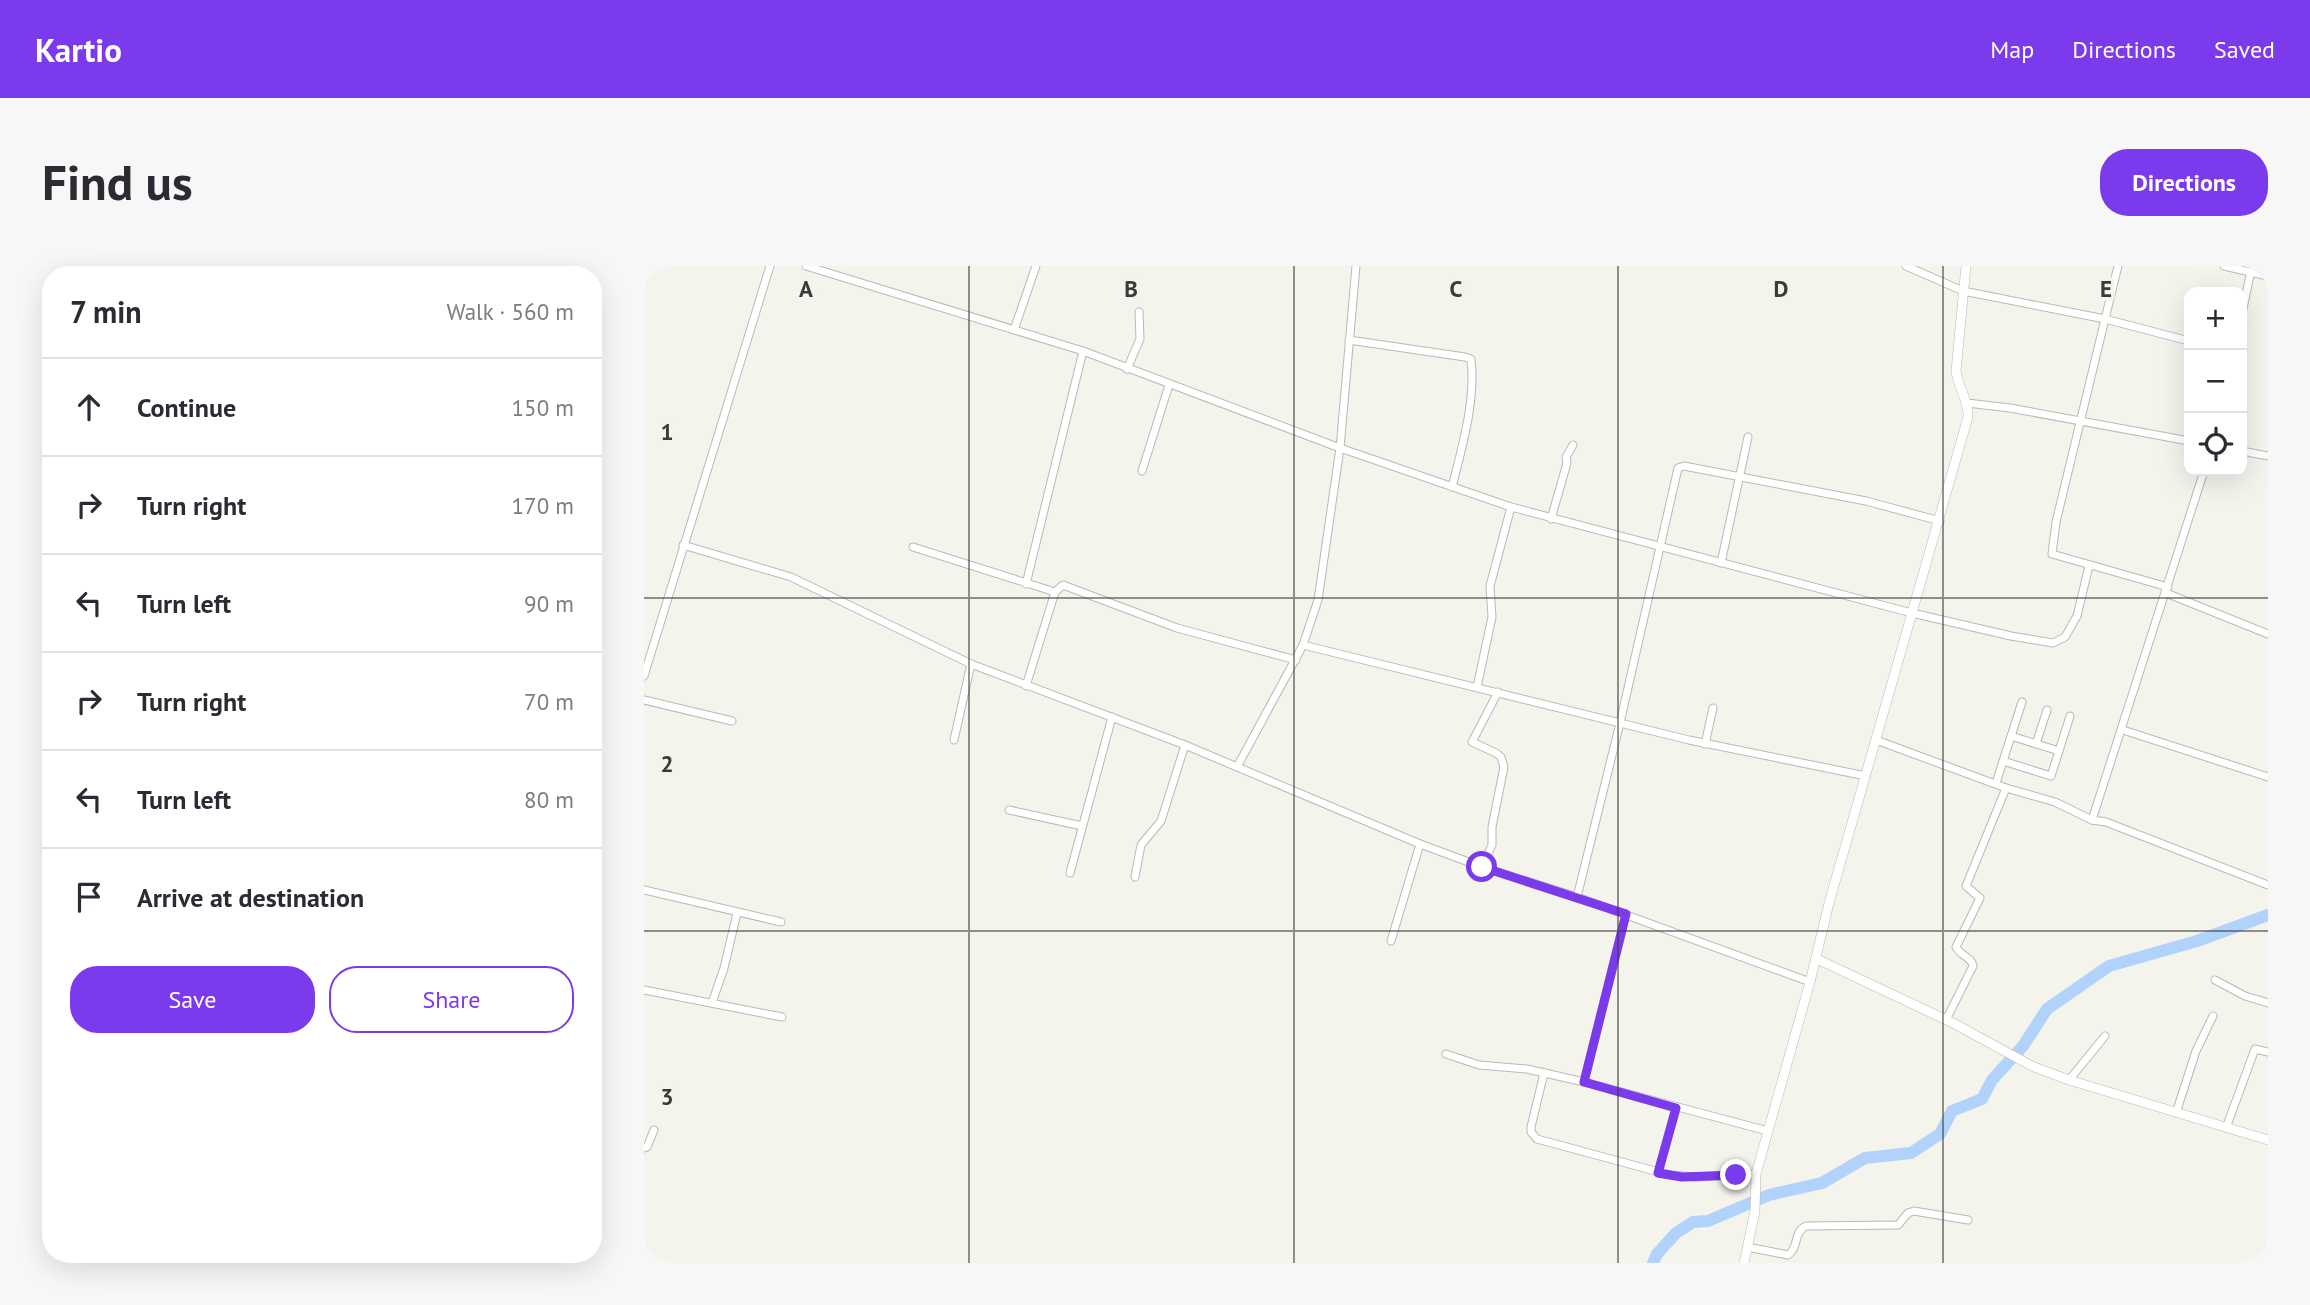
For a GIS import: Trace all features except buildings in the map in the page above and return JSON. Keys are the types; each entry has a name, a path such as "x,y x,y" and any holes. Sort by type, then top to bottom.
{"street":[{"path":"644,676 769,266"},
{"path":"806,266 1083,351 1340,448 1511,507 1912,613 2053,643 2065,637 2074,624 2089,566"},
{"path":"1014,330 1036,266"},
{"path":"1237,767 1296,660 1318,600 1340,448 1356,266"},
{"path":"1906,266 1963,291 2105,318 2184,340"},
{"path":"1744,1263 1755,1211 1756,1174 1810,982 1829,903 1968,417 1968,403 1956,371 1966,266"},
{"path":"2118,266 2052,554 2167,590 2268,634"},
{"path":"2224,266 2268,276"},
{"path":"2247,287 2250,271"},
{"path":"1127,369 1140,339 1139,312"},
{"path":"1349,340 1471,359 1472,379 1466,422 1451,487"},
{"path":"1026,584 1083,351"},
{"path":"1142,471 1169,385"},
{"path":"1968,403 2010,408 2184,440"},
{"path":"1721,563 1748,437"},
{"path":"1551,519 1567,463 1566,457 1573,445"},
{"path":"2247,452 2268,456"},
{"path":"1577,897 1678,468 1684,466 1866,501 1940,522"},
{"path":"2092,821 2202,476"},
{"path":"1477,687 1492,617 1490,586 1511,507"},
{"path":"683,545 791,577 971,664 1185,746 1420,845 1626,914 1810,982"},
{"path":"914,547 1055,592"},
{"path":"1026,686 1059,586 1067,586 1187,632 1296,660"},
{"path":"1303,645 1705,744 1866,776"},
{"path":"954,740 971,664"},
{"path":"1482,867 1492,845 1492,827 1504,767 1501,757 1496,753 1472,742 1498,692"},
{"path":"644,700 732,721"},
{"path":"1996,783 2022,702"},
{"path":"1705,744 1713,708"},
{"path":"2036,744 2047,710"},
{"path":"2003,761 2051,776 2070,716"},
{"path":"1070,873 1112,717"},
{"path":"2123,730 2268,777"},
{"path":"2011,736 2059,751"},
{"path":"1876,740 2054,803 2092,821 2106,822 2268,885"},
{"path":"1135,877 1141,845 1161,821 1185,746"},
{"path":"1946,1020 1973,967 1972,961 1956,947 1979,902 1979,895 1966,886 2006,788"},
{"path":"1009,810 1082,826"},
{"path":"1391,941 1420,845"},
{"path":"644,890 781,922"},
{"path":"712,1003 724,968 737,913"},
{"path":"1584,1082 1626,914"},
{"path":"1816,959 1946,1020 2004,1052 2070,1080 2268,1140"},
{"path":"2215,980 2245,996 2268,1003"},
{"path":"644,990 782,1017"},
{"path":"2176,1112 2196,1051 2213,1016"},
{"path":"2070,1080 2105,1036"},
{"path":"2226,1128 2255,1049 2268,1052"},
{"path":"1446,1054 1491,1067 1544,1073 1584,1082 1768,1130"},
{"path":"1544,1073 1531,1127 1533,1136 1658,1173 1695,1177 1756,1174"},
{"path":"1658,1173 1676,1108"},
{"path":"644,1148 647,1147 654,1130"},
{"path":"1747,1247 1788,1255 1793,1251 1798,1234 1804,1227 1834,1224 1898,1225 1910,1212 1918,1211 1968,1220"}],"waterway":[{"path":"1653,1263 1657,1254 1676,1233 1693,1222 1708,1221 1769,1195 1822,1183 1865,1158 1911,1153 1940,1134 1952,1111 1982,1099 1992,1080 2023,1046 2047,1009 2109,966 2197,941 2268,915"}],"route":[{"path":"1482,867 1626,914 1584,1082 1676,1108 1658,1173 1682,1177 1736,1175"}]}
